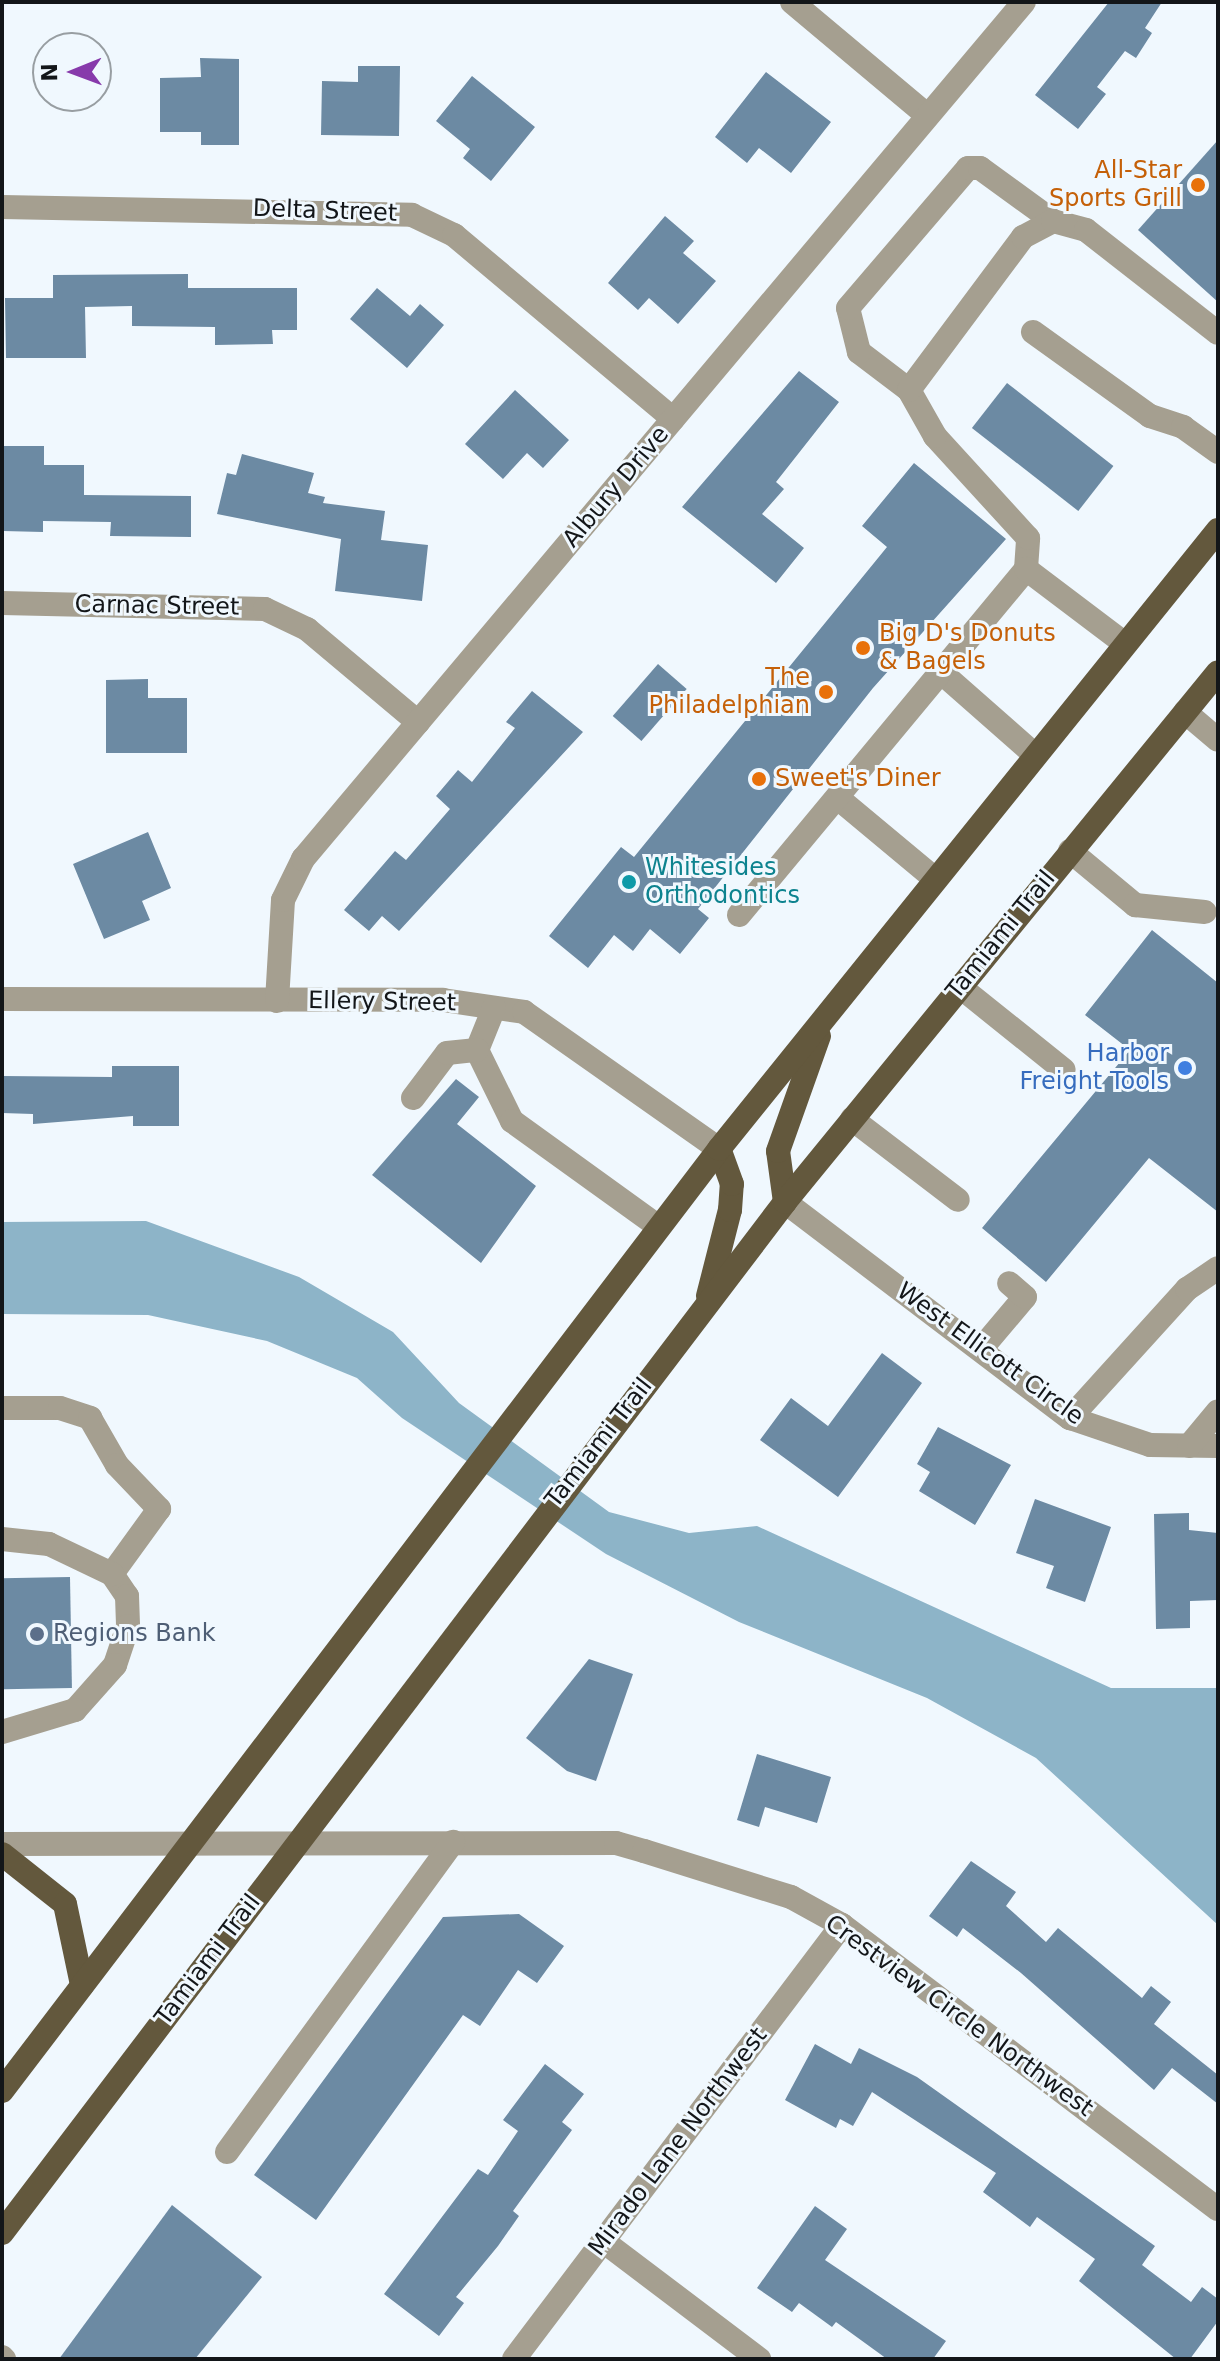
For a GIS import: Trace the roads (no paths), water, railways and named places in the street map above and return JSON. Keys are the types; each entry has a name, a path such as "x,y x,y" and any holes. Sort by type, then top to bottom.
{"main road":[{"path":"2,2091 515,1412 719,1149 1218,530"},
{"name":"Tamiami Trail","path":"2,2233 523,1542 785,1202 1218,672"},
{"path":"785,1202 778,1151 829,1012"},
{"path":"705,1306 730,1210 732,1184 719,1149"},
{"path":"2,1854 65,1904 82,1985"}],"street":[{"path":"792,2 928,116"},
{"name":"Albury Drive","path":"277,1001 283,900 303,859 1024,2"},
{"path":"739,915 943,674 1026,569 1028,538 935,436 909,390 859,352 848,308 968,168 980,168 1053,221 1086,230 1218,333"},
{"name":"Delta Street","path":"2,207 412,215 454,235 673,419"},
{"path":"909,390 1023,237 1053,221"},
{"path":"1033,332 1150,416 1183,427 1218,452"},
{"path":"1026,569 1125,644"},
{"name":"Carnac Street","path":"2,603 265,609 307,629 418,722"},
{"path":"943,674 1035,755"},
{"path":"1185,712 1218,740"},
{"path":"839,799 935,879"},
{"path":"1070,851 1135,905 1166,914 1205,912"},
{"path":"959,986 1064,1070"},
{"name":"Ellery Street","path":"2,999 443,1000 524,1012 719,1149"},
{"path":"494,1008 477,1050 512,1121 659,1227"},
{"path":"413,1098 447,1053 477,1050"},
{"path":"852,1119 958,1200"},
{"name":"West Ellicott Circle","path":"785,1202 1070,1418 1107,1437 1218,1446"},
{"path":"1070,1418 1187,1289 1218,1268"},
{"path":"981,1349 1025,1297 1009,1283"},
{"path":"2,1408 60,1408 90,1418 117,1465 159,1509 112,1574"},
{"path":"1189,1446 1218,1411"},
{"path":"2,1539 49,1544 112,1574 127,1596 128,1626 115,1665 75,1710 2,1732"},
{"path":"227,2152 453,1842"},
{"name":"Crestview Circle Northwest","path":"2,1844 616,1843 791,1897 842,1925 1218,2209"},
{"name":"Mirado Lane Northwest","path":"514,2359 842,1925"},
{"path":"603,2241 759,2359"}],"water":[{"path":"146,1221 299,1277 393,1332 459,1403 609,1512 689,1533 757,1526 1111,1688 1218,1688 1218,1925 1036,1758 927,1698 739,1622 606,1554 402,1418 357,1378 267,1341 148,1315 2,1314 2,1222"}],"place":[{"name":"All-Star Sports Grill","path":"1198,185"},
{"name":"Big D's Donuts & Bagels","path":"863,648"},
{"name":"The Philadelphian","path":"826,692"},
{"name":"Sweet's Diner","path":"759,779"},
{"name":"Whitesides Orthodontics","path":"629,882"},
{"name":"Harbor Freight Tools","path":"1185,1068"},
{"name":"Regions Bank","path":"37,1634"}]}
